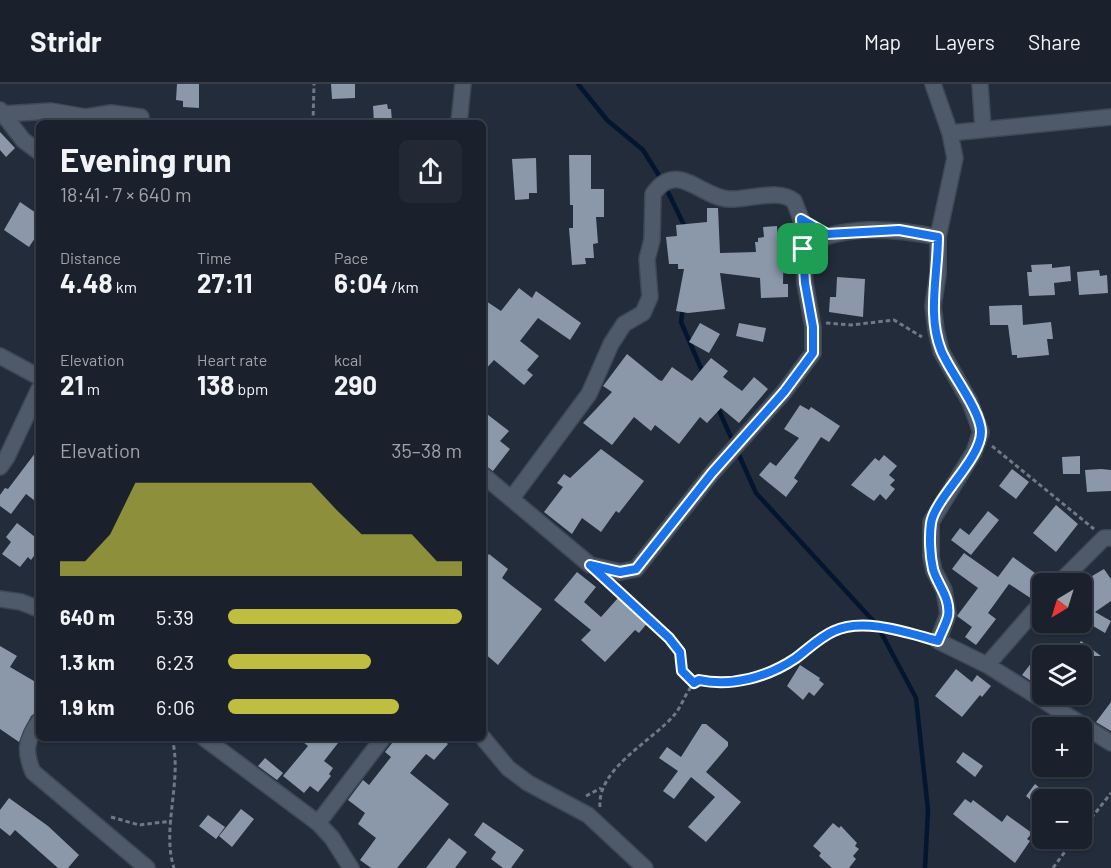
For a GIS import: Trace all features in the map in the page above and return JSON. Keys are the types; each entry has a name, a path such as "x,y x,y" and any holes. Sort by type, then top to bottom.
{"street":[{"path":"459,120 463,84"},
{"path":"933,84 950,133 955,158 938,237 938,274 933,306 941,351 970,402 981,432 974,452 931,522 931,557 934,571 944,590 948,614 938,641 987,665 1111,743"},
{"path":"980,84 982,128"},
{"path":"1,112 51,111 86,117 111,113 141,117"},
{"path":"1,112 23,140 36,150"},
{"path":"950,133 982,128 1111,117"},
{"path":"486,477 590,565 620,572 636,569 712,473 756,425 808,361 814,344 805,283 801,219 799,210 789,196 728,199 690,183 668,180 663,182 653,194 652,240 647,260 650,297 644,313 624,324 611,344 589,394 512,498"},
{"path":"801,219 827,234"},
{"path":"803,249 827,234 899,230 938,237"},
{"path":"0,356 36,375"},
{"path":"0,467 7,457 36,394"},
{"path":"1070,573 1108,538"},
{"path":"0,599 21,602 36,608"},
{"path":"987,665 1032,613"},
{"path":"36,726 29,737 26,751 33,772 147,868"},
{"path":"208,741 318,823 351,868"},
{"path":"318,823 381,741"},
{"path":"485,741 495,755 528,783 572,804 603,826 645,868"},
{"path":"339,851 363,868"}],"path":[{"path":"313,120 314,84"},
{"path":"812,321 850,325 894,320 910,328 941,351"},
{"path":"981,432 1001,455 1108,538"},
{"path":"610,584 669,638 680,652 682,671 694,683"},
{"path":"572,804 602,787 631,753 676,713 694,683 699,680 713,683 748,679 767,673 795,658 835,630 877,625 938,641"},
{"path":"172,741 176,752 175,797 169,852 174,868"},
{"path":"602,787 600,804 603,826"},
{"path":"1092,817 1111,793"},
{"path":"102,813 139,825 172,821"},
{"path":"1053,868 1067,849"}],"building":[{"path":"177,84 199,84 199,108 183,107 183,101 176,100"},
{"path":"331,84 355,84 355,98 332,99"},
{"path":"387,104 388,109 391,109 392,120 374,120 373,106"},
{"path":"0,132 15,148 6,157 0,150"},
{"path":"569,155 591,155 591,189 604,189 604,217 596,217 598,243 593,244 594,258 585,258 586,264 572,265 569,228 573,228 573,205 570,205"},
{"path":"536,158 537,193 529,193 529,199 515,200 512,159"},
{"path":"20,202 36,213 36,236 29,247 4,230"},
{"path":"707,208 718,208 720,253 756,252 755,242 758,242 758,238 764,237 763,227 777,226 778,241 784,240 783,284 788,284 788,297 761,298 760,278 720,273 725,309 688,313 676,311 684,269 678,269 678,264 669,264 666,237 677,236 676,225 707,222"},
{"path":"1052,264 1052,268 1070,266 1071,281 1054,283 1055,295 1029,296 1027,272 1032,272 1031,265"},
{"path":"1099,270 1100,276 1107,275 1108,293 1079,295 1077,272"},
{"path":"837,277 865,279 863,317 829,312 830,297 836,297"},
{"path":"519,288 532,298 536,291 581,323 570,340 538,318 520,341 539,356 527,370 533,375 524,385 494,360 486,369 486,301 501,311"},
{"path":"1022,305 1023,325 1051,322 1053,339 1047,339 1049,355 1017,358 1017,355 1012,355 1008,325 990,325 989,306"},
{"path":"700,323 720,334 709,353 689,342"},
{"path":"739,323 766,328 763,342 736,336"},
{"path":"627,354 662,381 672,367 692,381 711,358 728,371 723,377 742,391 754,377 768,389 739,423 721,408 707,423 700,417 679,444 655,425 651,431 634,417 612,445 583,423 612,392 603,386"},
{"path":"800,405 809,410 811,407 840,426 829,442 821,437 794,478 798,481 786,497 759,475 770,462 776,466 799,438 784,429"},
{"path":"486,413 509,431 500,441 510,449 493,471 486,466"},
{"path":"601,449 644,481 619,513 616,511 601,532 582,518 572,534 544,512 563,487 557,483 564,474 570,478"},
{"path":"36,452 36,502 26,494 11,514 0,506 0,495 5,488 8,489"},
{"path":"884,455 897,466 889,475 895,480 890,485 895,489 886,500 880,494 874,501 851,485 875,458 879,461"},
{"path":"1080,456 1080,474 1063,474 1062,457"},
{"path":"1012,469 1029,482 1016,499 999,486"},
{"path":"1085,470 1111,470 1111,491 1087,492"},
{"path":"1056,505 1078,524 1056,552 1033,533"},
{"path":"988,511 999,520 971,555 951,540 960,528 969,535"},
{"path":"17,523 36,538 36,553 31,560 28,557 20,567 2,554 11,542 6,537"},
{"path":"964,553 998,577 1013,557 1035,573 1032,573 1032,599 1009,584 988,613 996,619 976,645 965,637 972,627 957,616 978,588 952,569"},
{"path":"489,554 508,569 502,578 542,609 498,665 486,655 486,558"},
{"path":"1104,569 1111,579 1111,601 1095,612 1111,621 1105,633 1092,625 1092,576"},
{"path":"577,572 596,587 584,602 601,617 618,598 649,621 639,633 635,630 605,662 581,640 591,630 554,600"},
{"path":"0,646 17,656 10,667 36,682 36,713 31,716 19,742 0,729"},
{"path":"1092,649 1101,656 1092,656"},
{"path":"1032,662 1032,682 1022,675"},
{"path":"800,665 820,678 819,680 824,684 814,696 809,692 803,700 787,686"},
{"path":"956,669 972,682 977,675 991,686 982,697 980,695 962,717 935,696"},
{"path":"1111,702 1111,731 1096,722"},
{"path":"702,724 706,724 728,742 728,746 706,772 741,802 706,842 688,827 715,797 691,777 674,799 663,791 678,771 659,758 667,747 681,757"},
{"path":"302,741 340,741 324,761 333,768 329,774 331,776 318,792 310,786 304,793 283,776 308,746"},
{"path":"394,741 444,741 448,744 434,760 426,754 410,773 449,804 397,868 371,868 360,860 376,838 358,824 365,813 348,800 363,780 369,785 391,757 385,752"},
{"path":"963,752 983,766 975,777 956,762"},
{"path":"265,758 283,773 277,780 258,766"},
{"path":"1035,784 1041,789 1032,789 1032,801 1026,796"},
{"path":"9,798 48,826 79,855 68,868 58,868 15,830 10,836 0,828 0,810"},
{"path":"965,799 971,803 973,800 1002,822 1007,815 1032,833 1027,839 1030,841 1015,863 953,814"},
{"path":"241,809 254,819 232,847 219,836"},
{"path":"208,815 225,827 216,839 199,826"},
{"path":"483,822 524,850 511,868 503,868 491,859 496,852 474,835"},
{"path":"833,823 839,828 841,826 857,843 855,846 859,849 853,856 856,859 849,868 832,868 819,856 821,853 813,846"},
{"path":"449,838 467,852 455,868 426,868"}],"waterway":[{"path":"578,84 607,120 643,150 663,182 686,229"},
{"path":"683,308 681,322 703,373"},
{"path":"717,406 756,493 877,625 916,698 928,810 925,868"}],"route":[{"path":"801,219 827,234 899,230 938,237 938,274 933,306 936,330 941,351 970,402 981,432 974,452 931,522 931,557 934,571 944,590 948,614 938,641 877,625 835,630 795,658 767,673 748,679 713,683 699,680 694,683 682,671 680,652 669,638 590,565 620,572 636,569 654,548 671,522 734,447 756,425 808,361 813,353 814,344 805,283 803,249 801,219"}]}
